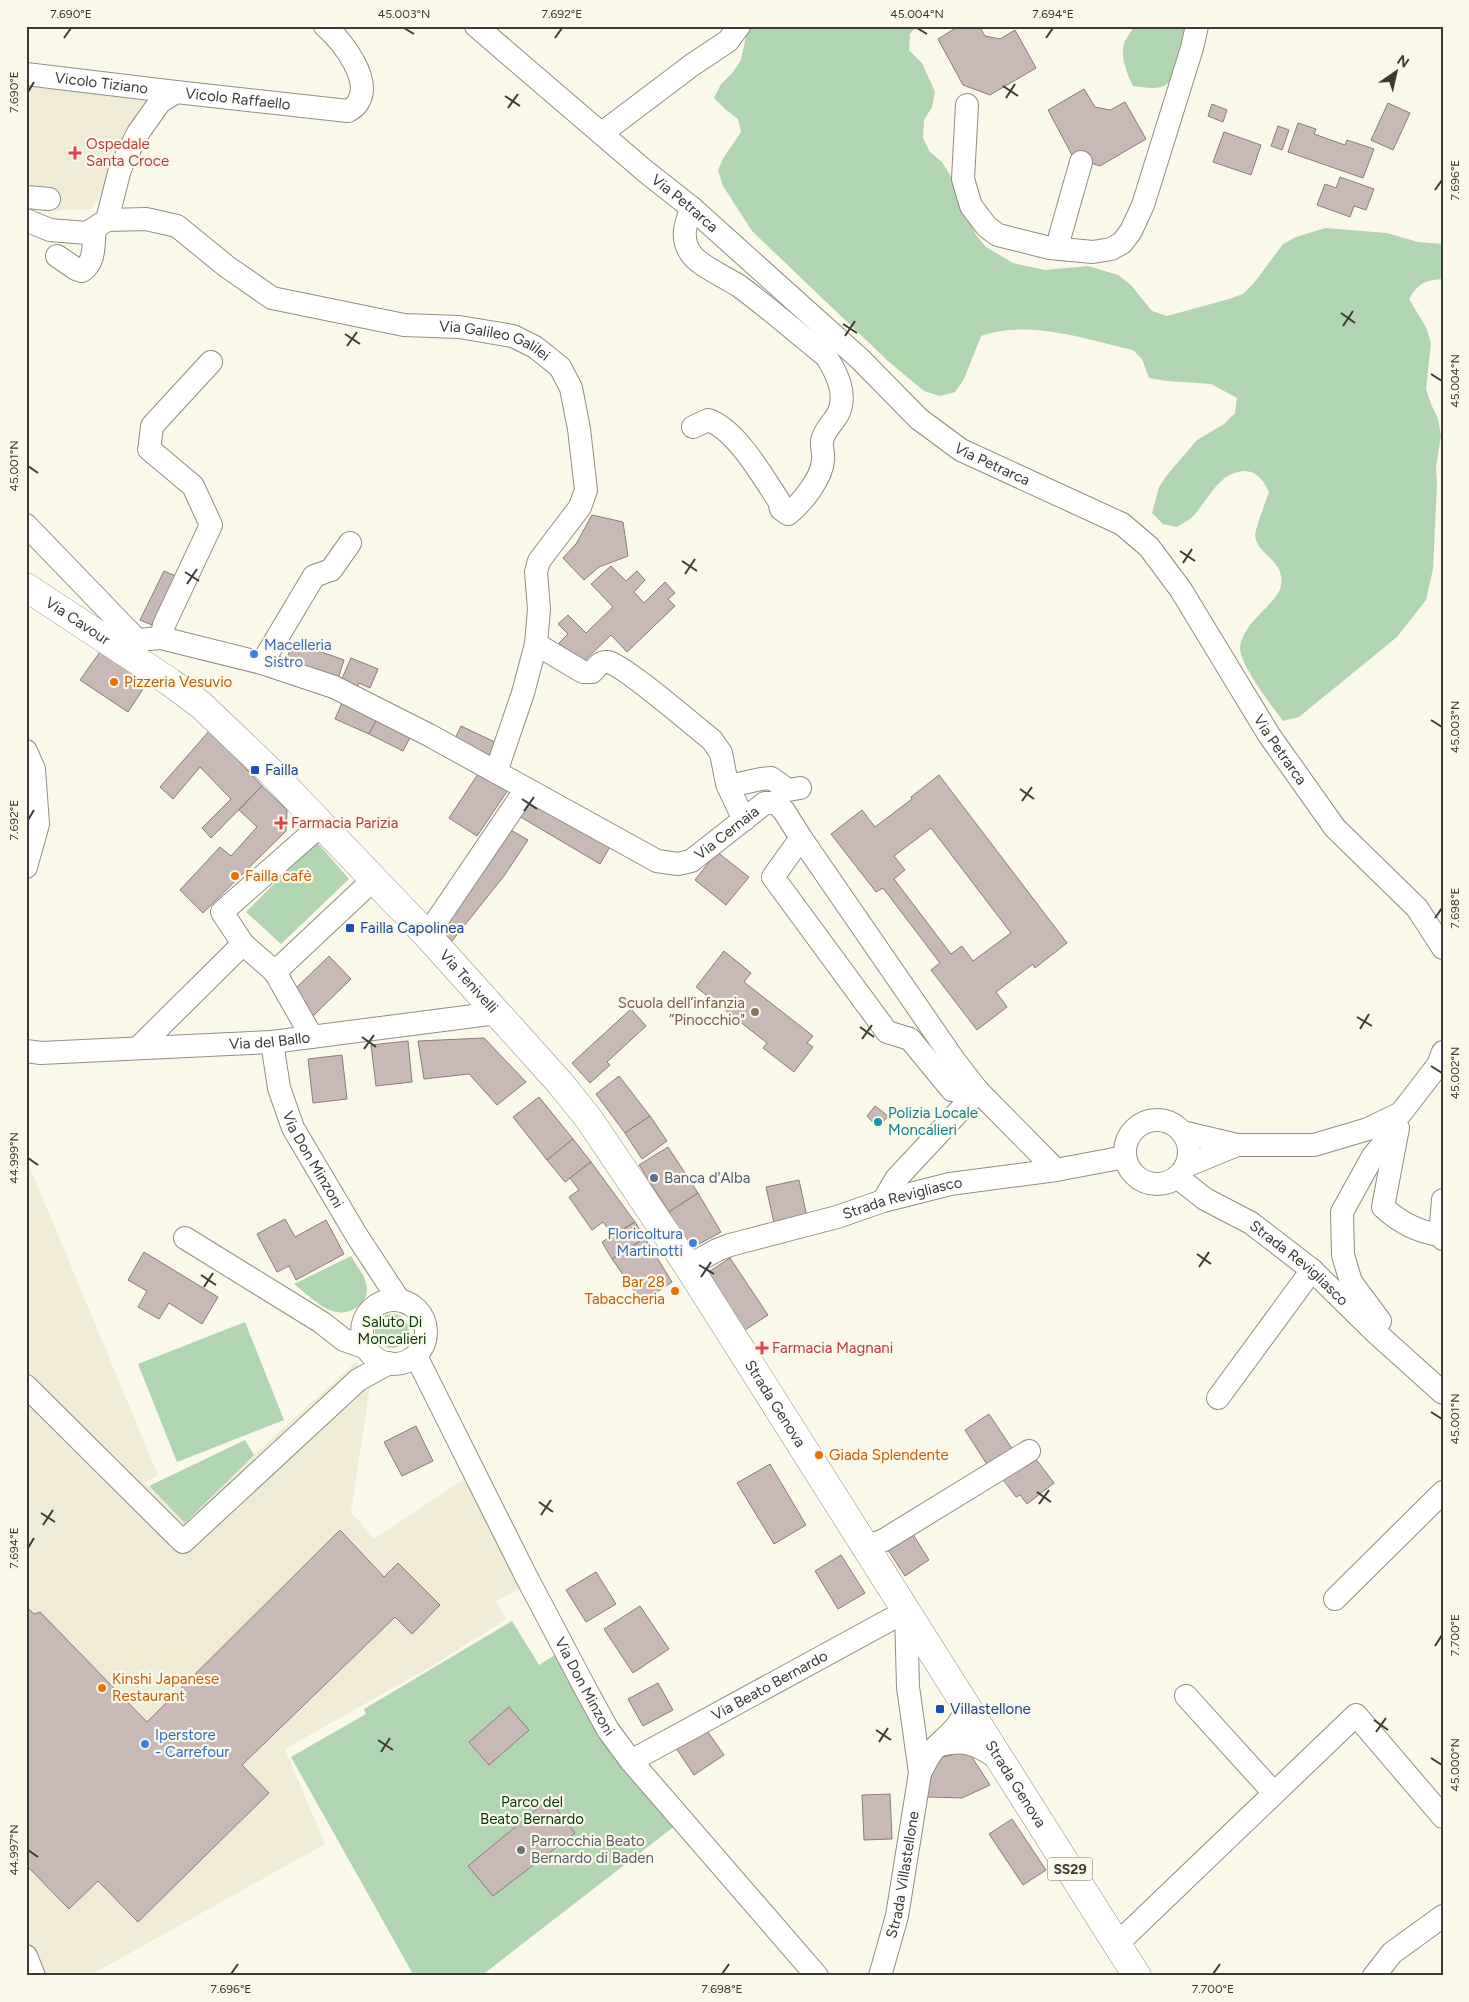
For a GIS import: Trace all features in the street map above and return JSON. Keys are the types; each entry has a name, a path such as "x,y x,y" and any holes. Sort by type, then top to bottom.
{"main road":[{"name":"Via Cavour","path":"26,587 133,648"},
{"name":"Via Tenivelli","path":"133,648 170,682 201,705 271,772 427,935 589,1119 686,1263"},
{"name":"Strada Genova","path":"686,1263 1137,1976"}],"street":[{"name":"Vicolo Raffaello","path":"57,256 76,269 82,271 88,267 120,169 138,133 160,102 176,92 348,111 357,105 362,92 357,67 337,37 325,26"},
{"name":"Via Petrarca","path":"476,26 692,208 860,360 919,420 961,450 1122,524 1149,547 1180,590 1270,735 1335,828 1416,908 1443,948"},
{"path":"602,133 692,65 728,41 739,26"},
{"path":"967,105 963,179 971,206 987,227 998,235 1060,250 1092,252 1110,249 1122,243 1143,205 1192,48 1197,26"},
{"name":"Vicolo Tiziano","path":"26,74 176,92"},
{"path":"1060,250 1060,236 1082,162"},
{"path":"26,196 49,199"},
{"path":"692,208 686,222 685,240 692,256 740,287 826,356 835,371 841,387 838,413 824,434 821,443 823,460 819,477 788,514 780,509 778,501 749,455 716,423 708,420 700,422 693,428"},
{"name":"Via Galileo Galilei","path":"26,220 50,230 87,233 101,224 146,219 177,226 226,266 272,298 404,325 459,327 513,336 535,347 560,368 572,388 586,490 580,507 539,561 536,572 539,609 538,644 496,772"},
{"path":"161,638 164,625 211,525 193,486 149,446 152,426 211,362"},
{"path":"26,525 133,648"},
{"path":"262,663 314,576 331,570 350,544"},
{"name":"Via Cernaia","path":"133,648 161,638 262,663 334,687 429,735 657,861 678,864 691,861 765,803 776,803 784,810 801,838 954,1060 978,1091 1056,1170"},
{"path":"538,644 584,672 592,672 601,663 609,662 629,674 712,740 721,754 729,786 744,820"},
{"path":"26,751 34,769 38,824 26,867"},
{"path":"729,786 771,778 788,790 800,788"},
{"path":"427,935 526,789"},
{"path":"312,1037 275,972 243,944 222,912 321,825"},
{"path":"801,838 773,877 887,1032 910,1039 952,1090 978,1091"},
{"path":"275,972 373,880"},
{"path":"138,1048 243,944"},
{"name":"Via del Ballo","path":"31,1055 272,1042 497,1013"},
{"name":"Via Don Minzoni","path":"272,1042 279,1088 293,1128 377,1268 399,1300"},
{"path":"1443,1052 1438,1064 1399,1123 1383,1207 1395,1218 1426,1234 1441,1237 1443,1200"},
{"path":"883,1200 896,1179 978,1091"},
{"path":"1181,1172 1189,1149 1182,1132 1174,1125 1154,1120 1143,1123 1128,1137 1125,1157 1133,1174 1150,1184 1169,1182 1181,1172 1237,1145"},
{"path":"1182,1132 1237,1145 1314,1145 1368,1129 1399,1123"},
{"name":"Strada Revigliasco","path":"1399,1123 1373,1156 1342,1212 1343,1255 1351,1282 1410,1362"},
{"name":"Strada Revigliasco","path":"686,1263 730,1245 837,1217 883,1200 950,1184 1056,1170 1125,1157"},
{"name":"Strada Revigliasco","path":"1181,1172 1205,1199 1251,1223 1312,1270 1374,1331 1443,1393"},
{"path":"185,1238 321,1322 344,1340 368,1350 381,1361 389,1363 408,1361 416,1356 426,1338 426,1327 423,1317 409,1303 399,1300 383,1301 370,1313 348,1324 321,1322"},
{"path":"358,1380 368,1350 363,1340 370,1313 377,1268"},
{"path":"1218,1398 1312,1270"},
{"name":"Via Don Minzoni","path":"416,1356 526,1576 608,1730 817,1976"},
{"path":"26,1386 183,1542 358,1380 389,1363"},
{"path":"866,1547 884,1540 1029,1451"},
{"path":"1335,1599 1443,1492"},
{"name":"Via Beato Bernardo","path":"632,1760 906,1611"},
{"name":"Strada Villastellone","path":"880,1976 897,1916 920,1773 908,1687 906,1611"},
{"path":"908,1687 921,1672 935,1668 944,1669"},
{"path":"1186,1696 1274,1794"},
{"name":"Strada Villastellone","path":"920,1773 937,1746 957,1727 966,1706"},
{"path":"1117,1944 1356,1714 1443,1817"},
{"path":"937,1746 953,1742 969,1742 986,1750 1002,1762"},
{"path":"1374,1976 1392,1953 1443,1916"},
{"path":"26,1956 34,1976"}],"shaded area":[{"name":"Ospedale Santa Croce","path":"26,81 140,97 148,102 149,109 91,209 49,211 26,208"},
{"path":"26,1158 158,1475 145,1483 185,1523 254,1455 356,1362 370,1386 351,1512 374,1539 464,1479 522,1588 496,1601 506,1619 432,1666 285,1749 325,1844 89,1976 26,1976"}],"green space":[{"path":"750,26 917,26 910,34 909,50 922,63 935,92 932,107 924,120 923,138 930,152 942,162 950,175 976,235 986,247 1013,263 1045,270 1088,266 1118,275 1131,285 1152,311 1167,316 1243,294 1254,283 1283,244 1296,237 1325,228 1387,233 1418,242 1443,244 1443,279 1431,280 1422,284 1409,299 1426,327 1431,343 1426,389 1438,419 1441,435 1436,468 1437,485 1433,569 1426,600 1397,637 1299,717 1283,721 1257,685 1241,655 1242,638 1254,620 1276,596 1281,585 1279,570 1261,549 1255,536 1269,492 1265,484 1260,477 1249,471 1234,473 1219,483 1190,519 1177,527 1163,524 1152,513 1159,487 1167,475 1197,440 1224,424 1235,413 1237,398 1211,384 1149,378 1142,359 1133,350 1057,332 1038,330 1000,331 981,336 964,379 955,392 940,396 924,391 889,362 752,231 723,186 718,170 724,157 741,132 738,119 714,98 721,84 733,72 741,60 747,31"},
{"path":"1133,26 1190,26 1178,68 1174,76 1164,86 1152,88 1133,86 1123,58 1123,46"},
{"path":"316,841 349,879 281,944 246,912"},
{"path":"351,1256 364,1276 367,1290 366,1297 358,1307 352,1310 339,1312 327,1309 294,1284"},
{"name":"Saluto Di Moncalieri","path":"392,1314 404,1319 409,1331 404,1343 392,1348 380,1343 375,1331 380,1319"},
{"path":"245,1322 284,1420 177,1462 138,1364"},
{"path":"245,1440 254,1455 185,1523 149,1486"},
{"name":"Parco del Beato Bernardo","path":"512,1621 539,1665 558,1653 676,1825 481,1976 414,1976 291,1757 366,1714 364,1709"}],"building":[{"path":"959,26 979,26 985,36 1000,39 1015,30 1036,68 990,95 963,85 938,39"},
{"path":"1084,89 1095,107 1110,110 1125,102 1146,139 1100,166 1073,157 1048,110"},
{"path":"1388,103 1410,113 1393,150 1371,140"},
{"path":"1212,104 1227,110 1223,122 1208,116"},
{"path":"1298,123 1316,129 1314,134 1345,145 1347,140 1374,149 1363,178 1288,152"},
{"path":"1278,126 1289,130 1282,150 1271,146"},
{"path":"1224,132 1261,145 1251,175 1213,162"},
{"path":"1340,177 1374,189 1366,210 1354,206 1350,217 1317,205 1325,184 1336,188"},
{"path":"592,515 623,522 628,556 599,567 584,580 563,558 576,544"},
{"path":"611,566 626,581 637,571 645,580 634,592 644,603 665,582 675,593 668,599 675,606 627,652 611,635 580,665 559,643 568,634 558,624 568,615 586,633 613,607 591,584"},
{"path":"164,571 181,578 157,627 140,620"},
{"path":"293,642 344,660 337,682 285,663"},
{"name":"Pizzeria Vesuvio","path":"100,652 147,683 128,712 80,680"},
{"path":"351,658 378,669 370,688 359,683 356,690 340,683"},
{"path":"344,698 379,715 369,734 335,719"},
{"path":"379,715 413,732 403,751 369,734"},
{"path":"461,726 499,744 490,761 453,743"},
{"path":"210,730 262,786 211,838 202,828 231,799 200,767 173,799 160,787"},
{"path":"480,771 508,790 477,836 449,818"},
{"path":"939,775 1067,943 1035,968 1033,964 996,992 1007,1007 977,1030 931,970 940,963 883,888 876,892 831,834 862,810 875,827 912,799 911,797","holes":["931,828 1011,933 973,961 962,946 951,954 894,879 905,870 894,856"]},
{"path":"262,786 287,810 286,831 203,913 180,890 220,847 231,856 257,827 239,810"},
{"path":"530,797 611,845 600,864 519,816"},
{"path":"509,829 528,840 504,876 452,941 440,929"},
{"path":"717,852 749,877 726,905 695,880"},
{"name":"Scuola dell’infanzia ”Pinocchio\"","path":"724,951 751,973 744,982 813,1036 807,1043 813,1047 794,1072 763,1048 767,1043 696,987"},
{"path":"329,956 351,979 312,1017 290,994"},
{"path":"631,1009 646,1026 607,1062 610,1065 590,1083 572,1063"},
{"path":"484,1038 526,1082 497,1105 469,1074 424,1079 418,1041"},
{"path":"408,1041 412,1082 376,1086 371,1045"},
{"path":"342,1055 347,1099 313,1103 308,1059"},
{"path":"619,1076 650,1116 625,1133 596,1094"},
{"path":"539,1097 573,1139 547,1160 513,1117"},
{"name":"Polizia Locale Moncalieri","path":"875,1106 888,1116 878,1128 867,1116"},
{"path":"650,1116 667,1141 642,1159 625,1133"},
{"path":"573,1139 591,1162 565,1182 547,1160"},
{"path":"668,1147 698,1193 669,1212 639,1165"},
{"path":"591,1162 635,1222 613,1235 603,1222 592,1230 569,1197 579,1190 570,1178"},
{"path":"799,1180 807,1217 774,1223 766,1187"},
{"path":"698,1193 721,1232 690,1249 669,1212"},
{"path":"285,1219 295,1237 326,1220 344,1254 296,1280 289,1266 277,1272 257,1234"},
{"path":"635,1222 645,1238 612,1259 602,1242"},
{"path":"645,1238 672,1282 642,1302 612,1259"},
{"path":"144,1252 218,1297 202,1324 169,1303 159,1319 138,1307 147,1291 128,1280"},
{"path":"730,1258 768,1315 745,1330 707,1273"},
{"path":"989,1414 1013,1450 988,1466 965,1430"},
{"path":"416,1426 433,1461 402,1476 384,1442"},
{"path":"1032,1454 1054,1483 1027,1504 1020,1495 1016,1497 1001,1477"},
{"path":"770,1464 806,1525 774,1544 737,1483"},
{"path":"909,1528 929,1560 905,1576 884,1544"},
{"name":"Iperstore - Carrefour","path":"340,1530 384,1577 398,1563 440,1605 412,1634 395,1617 242,1765 269,1793 138,1922 98,1881 69,1909 26,1865 26,1606 34,1614 40,1612 147,1722"},
{"path":"841,1555 865,1593 838,1609 815,1571"},
{"path":"596,1572 616,1604 586,1622 566,1590"},
{"path":"640,1606 669,1649 633,1673 604,1629"},
{"path":"658,1683 673,1710 643,1726 628,1699"},
{"path":"509,1707 529,1730 489,1765 469,1742"},
{"path":"703,1725 724,1755 694,1775 674,1745"},
{"path":"968,1751 990,1785 962,1798 927,1797 935,1759"},
{"path":"890,1794 892,1839 864,1840 862,1795"},
{"name":"Parrocchia Beato Bernardo di Baden","path":"549,1799 575,1833 493,1896 468,1866"},
{"path":"1012,1819 1046,1870 1023,1885 989,1834"}],"place":[{"name":"Ospedale Santa Croce","path":"75,153"},
{"name":"Macelleria Sistro","path":"254,654"},
{"name":"Pizzeria Vesuvio","path":"114,682"},
{"name":"Failla","path":"255,770"},
{"name":"Farmacia Parizia","path":"281,823"},
{"name":"Failla cafè","path":"235,876"},
{"name":"Failla Capolinea","path":"350,928"},
{"name":"Scuola dell’infanzia ”Pinocchio\"","path":"755,1012"},
{"name":"Polizia Locale Moncalieri","path":"878,1122"},
{"name":"Banca d'Alba","path":"654,1178"},
{"name":"Floricoltura Martinotti","path":"693,1243"},
{"name":"Bar 28 Tabaccheria","path":"675,1291"},
{"name":"Farmacia Magnani","path":"762,1348"},
{"name":"Giada Splendente","path":"819,1455"},
{"name":"Kinshi Japanese Restaurant","path":"102,1688"},
{"name":"Villastellone","path":"940,1709"},
{"name":"Iperstore - Carrefour","path":"145,1744"},
{"name":"Parrocchia Beato Bernardo di Baden","path":"521,1850"}]}
